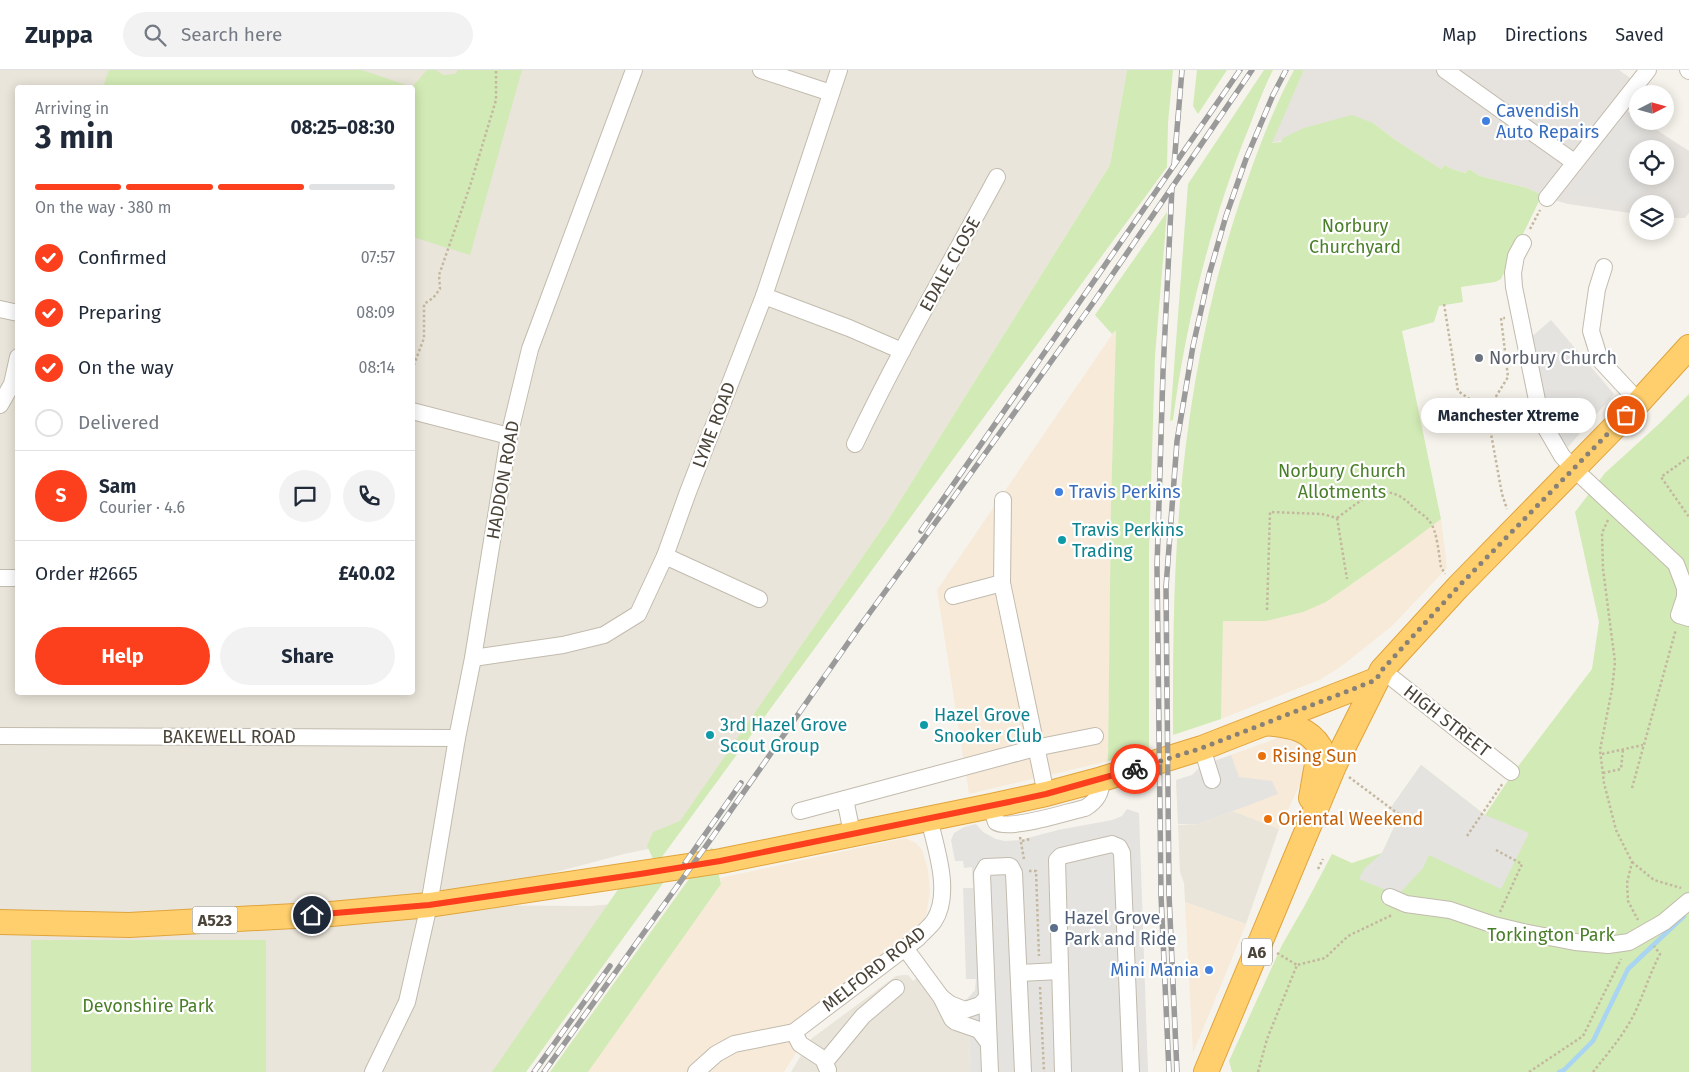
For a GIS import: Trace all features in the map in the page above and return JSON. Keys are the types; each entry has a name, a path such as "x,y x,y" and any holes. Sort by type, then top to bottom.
{"highway":[{"name":"A6","path":"1206,1072 1334,766 1379,675 1458,587 1639,402 1689,347"},
{"name":"A523","path":"0,922 128,925 331,914 429,905 702,864 991,806 1102,779 1202,748 1379,675"},
{"path":"1265,723 1302,729 1315,739 1320,747 1306,832"}],"street":[{"name":"HADDON ROAD","path":"373,1072 406,1002 429,905 457,738 473,658 509,436 530,350 634,70"},
{"path":"761,70 831,93"},
{"name":"LYME ROAD","path":"473,658 564,645 604,635 638,614 665,556 764,296 839,70"},
{"path":"1445,70 1575,168"},
{"path":"1547,198 1575,168 1619,112 1648,70"},
{"name":"EDALE CLOSE","path":"855,444 902,351 998,177"},
{"path":"1522,244 1516,256 1514,288 1544,426 1562,456 1574,469 1676,564 1685,588 1684,617"},
{"path":"1604,267 1597,289 1591,331 1600,360 1639,402"},
{"path":"764,296 849,328 902,351"},
{"path":"0,309 15,312"},
{"path":"0,405 12,384 15,370"},
{"path":"415,412 509,436"},
{"path":"1003,500 1002,583 1046,794"},
{"path":"665,556 759,599"},
{"path":"0,578 15,578"},
{"path":"953,596 1002,583"},
{"name":"HIGH STREET","path":"1379,675 1511,772"},
{"name":"BAKEWELL ROAD","path":"0,736 457,738"},
{"path":"800,811 1035,748 1095,736"},
{"path":"1202,748 1212,780"},
{"path":"991,806 996,822 1001,825 1015,825 1085,808 1093,803 1099,795 1102,779"},
{"path":"845,799 852,833"},
{"name":"MELFORD ROAD","path":"696,1072 716,1054 734,1044 784,1037 918,938 934,920 942,893 941,870 929,819"},
{"path":"1063,1072 1057,860 1061,856 1112,844 1115,844 1122,853 1131,1072"},
{"path":"990,1072 982,874 986,867 1009,866 1014,871 1024,1072"},
{"path":"1390,897 1406,904 1450,910 1494,925 1575,942 1608,945 1629,942 1664,922 1689,901"},
{"path":"904,948 941,997 952,1018 956,1022 979,1030 988,1042"},
{"path":"1019,973 1060,971"},
{"path":"784,1037 800,1044 826,1067 863,1016 896,988"},
{"path":"941,997 950,1004 965,1010 980,1005 986,998"}],"path":[{"path":"415,362 424,338 424,304 440,290 439,275 470,186 496,100 496,70"},
{"path":"1522,244 1547,198"},
{"path":"1444,304 1458,391 1487,411"},
{"path":"1487,411 1508,377 1501,318 1519,316"},
{"path":"1485,401 1502,494 1513,529"},
{"path":"1689,458 1661,477 1689,517"},
{"path":"1337,518 1359,502 1376,494 1384,492 1402,495 1431,522 1441,567 1458,587"},
{"path":"1614,508 1602,533 1605,592 1615,662 1612,690 1600,750 1602,754 1604,783 1616,830 1632,862 1654,880 1689,891"},
{"path":"1268,610 1270,512 1322,514 1337,518"},
{"path":"1337,518 1347,580"},
{"path":"1632,788 1643,745 1684,617"},
{"path":"1602,754 1643,745"},
{"path":"1603,773 1621,769 1623,748"},
{"path":"1334,766 1408,821"},
{"path":"1467,836 1511,772"},
{"path":"1015,825 1022,841 1025,864"},
{"path":"1022,841 1030,840"},
{"path":"1494,925 1522,864 1496,850"},
{"path":"1318,869 1323,859"},
{"path":"1632,862 1627,883 1628,901 1646,932"},
{"path":"1026,871 1036,870 1044,1072"},
{"path":"1261,943 1296,965 1325,958 1348,936 1394,914"},
{"path":"1529,1072 1583,1036 1629,942"},
{"path":"1593,1072 1612,1049 1636,1009 1647,980 1660,954"},
{"path":"1258,1072 1267,1039 1296,965"}],"shaded area":[{"path":"0,70 1127,70 1110,165 888,520 663,846 624,854 431,905 590,906 624,903 499,1072 0,1072"},
{"path":"1304,70 1619,70 1640,85 1629,85 1629,108 1627,111 1629,112 1629,130 1657,130 1672,140 1629,140 1629,185 1674,185 1674,141 1689,151 1689,213 1685,218 1674,218 1674,195 1629,195 1629,213 1568,204 1550,199 1527,188 1480,176 1469,169 1467,173 1445,165 1441,169 1373,123 1271,143"},
{"path":"1627,111 1629,113 1629,130 1647,130 1658,140 1629,140 1629,185 1646,185 1641,195 1629,195 1629,203 1566,194"},
{"name":"Norbury Church","path":"1551,320 1614,394 1568,447 1543,421 1528,340"},
{"path":"1116,329 1111,502 1108,761 969,794 937,590"},
{"path":"1441,519 1447,568 1392,626 1339,668 1319,680 1221,719 1223,621 1266,621 1326,602"},
{"path":"1291,733 1309,745 1307,769 1279,829 1233,811 1199,824 1178,824 1176,780 1192,775 1201,766"},
{"path":"1231,755 1239,777 1272,781 1278,794 1199,824 1178,824 1176,780 1192,775 1201,766"},
{"path":"1421,765 1485,815 1529,833 1501,889 1429,855 1423,868 1398,895 1359,879 1364,869 1382,853 1399,817 1390,809"},
{"name":"Hazel Grove Park and Ride","path":"1127,809 1139,813 1148,1072 970,1072 969,1032 948,1022 917,978 949,999 961,1001 967,999 975,990 976,979 966,979 963,888 973,888 972,867 964,868 963,861 955,861 951,840 954,833 964,827 976,824 983,832 996,839 1005,841 1020,840 1058,830 1112,820 1122,816"},
{"path":"1233,811 1279,829 1246,924 1185,902 1184,883 1180,872 1178,825 1199,824"},
{"path":"905,838 916,843 922,850 928,870 930,892 926,915 918,938 794,1031 797,1051 784,1072 588,1072 721,884 720,878"},
{"path":"1185,902 1246,924 1193,1053"},
{"path":"908,975 913,981 917,978 948,1022 969,1032 970,1072 791,1072 811,1039 896,976"}],"green space":[{"path":"109,70 362,70 406,85 104,85"},
{"path":"427,70 436,70 443,75 455,74 458,70 522,70 470,255 415,238 414,85"},
{"path":"1127,70 1173,70 1168,123 1167,167 656,865 647,846 653,832 680,821 888,520 1110,165"},
{"path":"1197,70 1227,70 1198,114 1193,106"},
{"path":"1264,70 1273,70 1235,165 1211,236 1185,346 1173,420 1170,421 1188,184"},
{"path":"1294,70 1304,70 1272,143 1281,142 1283,138 1304,128 1352,115 1373,123 1441,169 1445,165 1466,173 1469,169 1480,176 1527,188 1542,195 1501,279 1495,282 1461,287 1463,302 1439,306 1434,322 1402,331 1441,519 1326,602 1303,612 1266,621 1223,621 1221,719 1173,735 1177,541 1183,471 1194,386 1211,303 1234,221 1263,139 1280,97"},
{"path":"1167,212 1155,356 1149,553 1149,748 1108,761 1111,502 1116,330 1112,334 1095,315"},
{"name":"Torkington Park","path":"1689,394 1689,1072 1232,1072 1229,1061 1282,945 1332,854 1352,863 1382,853 1399,817 1390,809 1421,765 1485,815 1513,773 1592,669 1599,622 1575,512 1605,473"},
{"path":"712,847 721,884 588,1072 550,1072"},
{"path":"666,879 526,1072 492,1072 619,888"},
{"name":"Devonshire Park","path":"31,940 266,940 266,1072 31,1072"}],"waterway":[{"path":"1559,1072 1564,1070 1593,1041 1628,969 1684,916"}],"railway":[{"path":"1174,165 1182,70"},
{"path":"921,531 1240,70"},
{"path":"544,1072 711,839 855,633 1093,303 1252,70"},
{"path":"1177,1072 1169,895 1166,587 1177,441 1193,346 1209,275 1226,216 1246,159 1273,95 1286,70"},
{"path":"1169,1072 1161,895 1157,567 1163,372 1172,187"},
{"path":"685,863 741,783"},
{"path":"534,1072 610,966"}],"way so far":[{"path":"1135,769 1202,748 1376,680 1382,670 1458,587 1626,415"}],"place":[{"name":"Cavendish Auto Repairs","path":"1486,121"},
{"name":"Norbury Church","path":"1479,358"},
{"name":"Manchester Xtreme","path":"1626,415"},
{"name":"Travis Perkins","path":"1059,492"},
{"name":"Travis Perkins Trading","path":"1062,540"},
{"name":"Hazel Grove Snooker Club","path":"924,725"},
{"name":"3rd Hazel Grove Scout Group","path":"710,735"},
{"name":"Rising Sun","path":"1262,756"},
{"name":"Oriental Weekend","path":"1268,819"},
{"name":"Hazel Grove Park and Ride","path":"1054,928"},
{"name":"Mini Mania","path":"1209,970"}],"route":[{"path":"312,915 429,905 720,861 852,833 976,810 1046,794 1135,769"}],"park label":[{"name":"Norbury Churchyard","path":"1355,236"},
{"name":"Norbury Church Allotments","path":"1342,481"}]}
